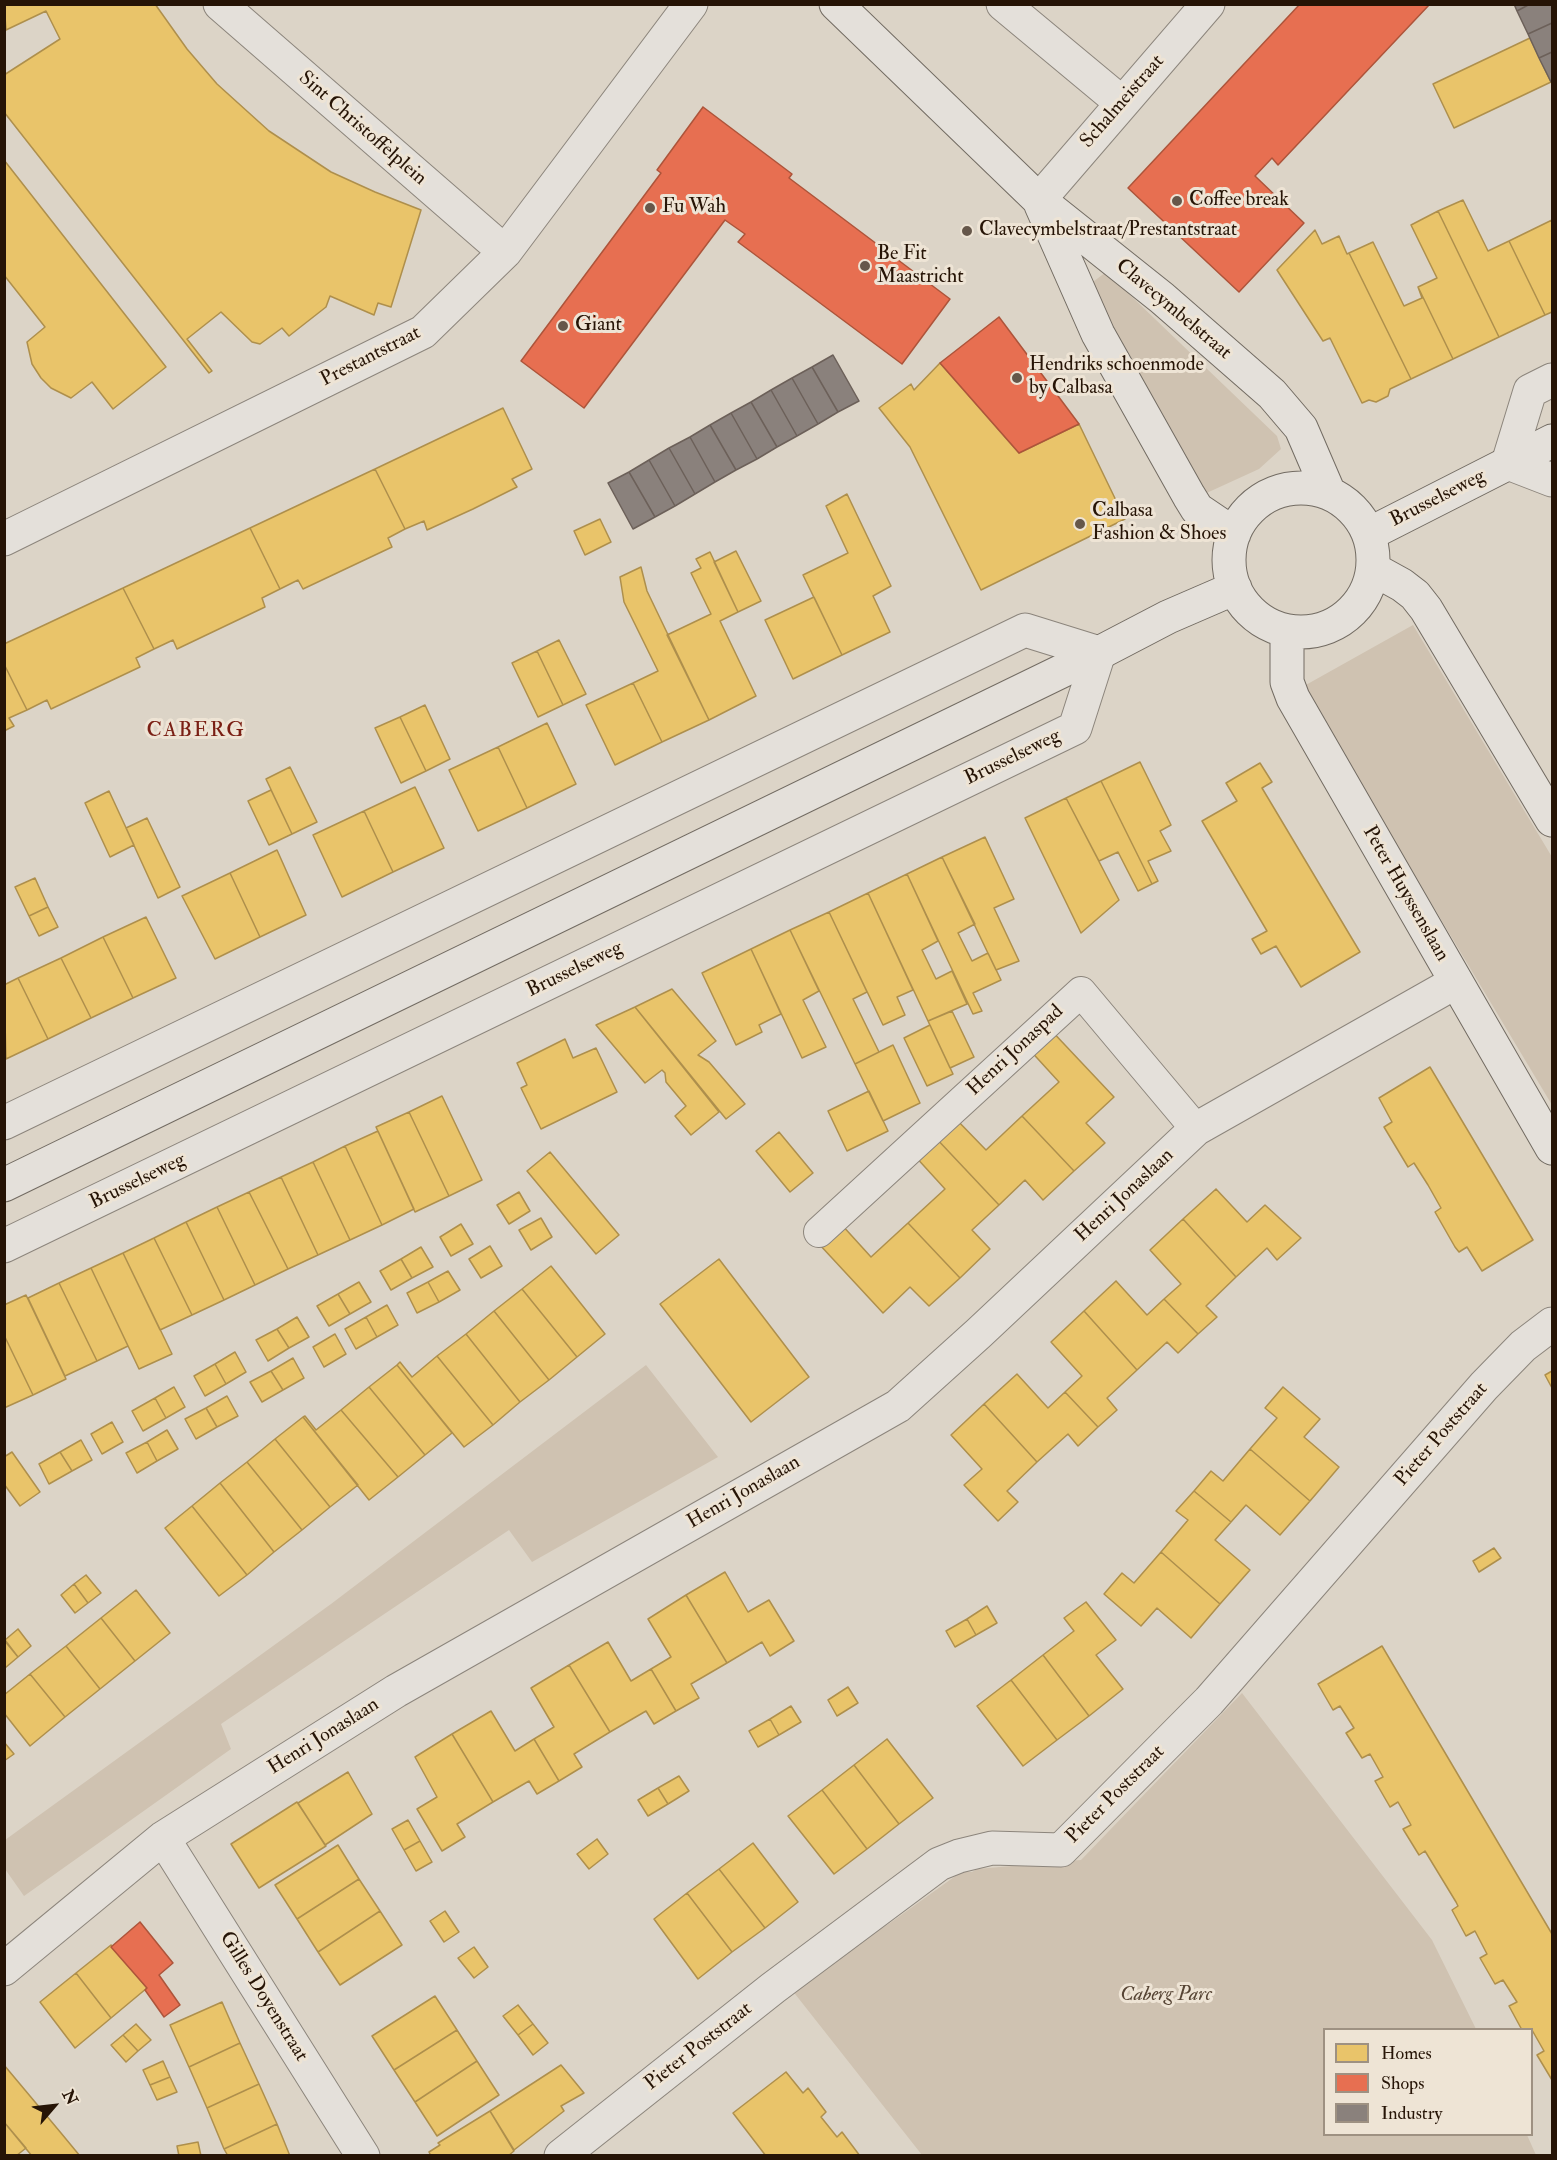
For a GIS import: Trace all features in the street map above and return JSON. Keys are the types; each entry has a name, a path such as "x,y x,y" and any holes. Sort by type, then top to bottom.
{"street":[{"name":"Sint Christoffelplein","path":"220,4 505,252"},
{"name":"Prestantstraat","path":"4,539 423,332 505,252 691,4"},
{"name":"Clavecymbelstraat","path":"836,4 1039,200 1162,298 1272,394 1301,428 1329,493"},
{"path":"1003,4 1122,103"},
{"name":"Schalmeistraat","path":"1039,200 1208,4"},
{"name":"Clavecymbelstraat","path":"1039,200 1098,334 1189,496 1197,508 1234,534"},
{"name":"Brusselseweg","path":"1508,463 1530,391 1552,380"},
{"name":"Brusselseweg","path":"1369,534 1552,441"},
{"name":"Brusselseweg","path":"1508,463 1552,480"},
{"path":"1306,488 1329,493 1353,510 1369,534 1373,551 1373,569 1368,588 1358,605 1344,618 1326,628 1306,632 1287,631 1270,625 1255,616 1235,588 1230,572 1230,550 1234,534 1246,514 1263,499 1284,490 1306,488"},
{"path":"1373,569 1402,585 1415,595 1426,609 1552,820"},
{"path":"4,1185 1099,653 1168,617 1235,588"},
{"path":"4,1123 1025,630 1099,653"},
{"name":"Peter Huyssenslaan","path":"1287,631 1287,682 1293,698 1552,1148"},
{"name":"Brusselseweg","path":"4,1246 1075,728 1099,653"},
{"name":"Henri Jonaslaan","path":"4,1969 163,1838 396,1691 898,1406 1196,1129 1456,982"},
{"name":"Pieter Poststraat","path":"561,2156 773,1988 939,1864 959,1856 992,1848 1061,1850 1209,1701 1484,1386 1523,1346 1552,1324"},
{"name":"Gilles Doyenstraat","path":"163,1838 363,2156"}],"lane":[{"name":"Henri Jonaspad","path":"819,1232 1081,992 1196,1129"}],"green space":[{"path":"1106,272 1277,436 1281,449 1259,469 1200,496 1089,285"},
{"path":"1413,625 1552,857 1552,1105 1304,686"},
{"path":"646,1365 718,1457 532,1562 509,1530 221,1724 231,1749 24,1896 5,1869 5,1840 331,1604"},
{"name":"Caberg Parc","path":"1242,1693 1432,1940 1476,2028 1323,2028 1323,2136 1527,2136 1536,2155 922,2155 788,1985 890,1923 961,1872 1081,1860"}],"building: Homes":[{"path":"4,4 155,4 187,49 217,84 269,131 331,172 421,210 391,307 378,303 374,315 330,296 326,307 289,336 282,328 260,344 252,342 221,312 187,339 212,371 209,373 4,112 4,75 60,39 46,11 6,30"},
{"path":"1530,38 1551,82 1454,128 1433,84"},
{"path":"4,160 166,367 113,409 92,382 71,398 51,388 32,364 27,342 45,327 4,275"},
{"path":"1463,200 1488,251 1509,241 1545,315 1499,337 1438,211"},
{"path":"1438,211 1499,337 1453,359 1418,287 1437,278 1411,225"},
{"path":"1552,220 1552,312 1545,315 1509,241"},
{"path":"1315,230 1322,244 1339,236 1411,379 1390,389 1388,396 1376,402 1369,400 1362,403 1330,338 1323,341 1277,270"},
{"path":"1373,242 1404,306 1422,298 1418,287 1453,359 1411,379 1349,253"},
{"path":"940,363 1019,453 1079,424 1125,519 981,590 910,447 879,408 911,384 914,390"},
{"path":"503,408 532,469 512,479 517,487 473,509 427,530 424,521 405,529 375,469"},
{"path":"375,469 405,529 388,538 392,547 303,589 298,580 280,589 250,528"},
{"path":"847,494 891,586 873,596 890,632 842,655 803,575 848,553 826,506"},
{"path":"600,519 611,542 585,555 574,531"},
{"path":"250,528 280,589 262,598 265,607 177,649 173,640 154,649 123,588"},
{"path":"736,551 761,601 738,612 714,562"},
{"path":"710,552 738,612 720,621 756,696 709,720 667,635 711,614 691,573 701,568 696,559"},
{"path":"641,567 647,591 709,720 662,742 633,683 658,671 624,602 620,577"},
{"path":"123,588 154,649 136,658 140,667 51,709 47,700 27,710 4,664 4,644"},
{"path":"814,597 842,655 793,679 765,620"},
{"path":"559,640 586,694 563,705 537,651"},
{"path":"537,651 563,705 538,717 512,663"},
{"path":"4,664 27,710 9,718 14,726 4,731"},
{"path":"633,683 662,742 615,765 586,705"},
{"path":"425,705 450,759 426,771 400,717"},
{"path":"400,717 426,771 401,783 375,728"},
{"path":"547,723 576,784 527,808 498,747"},
{"path":"498,747 527,808 478,831 449,770"},
{"path":"1140,762 1171,825 1160,831 1171,851 1148,861 1158,881 1152,884 1101,781"},
{"path":"1260,763 1272,782 1262,788 1360,952 1301,987 1276,946 1261,954 1252,939 1267,931 1202,821 1237,801 1226,783"},
{"path":"290,767 317,822 292,834 266,779"},
{"path":"1101,781 1152,884 1138,891 1118,852 1099,861 1066,798"},
{"path":"415,787 444,848 393,872 364,811"},
{"path":"271,790 292,834 269,845 248,801"},
{"path":"109,791 134,845 110,857 85,803"},
{"path":"1066,798 1119,900 1081,933 1025,818"},
{"path":"364,811 393,872 342,897 313,835"},
{"path":"147,818 180,887 158,898 126,828"},
{"path":"985,837 1014,899 994,908 1019,961 996,970 942,857"},
{"path":"277,850 306,915 260,937 230,873"},
{"path":"942,857 975,924 958,933 972,961 988,953 1001,980 973,993 982,1011 973,1014 907,874"},
{"path":"230,873 260,937 215,959 182,896"},
{"path":"907,874 938,941 922,950 936,979 952,971 967,1004 928,1021 868,893"},
{"path":"35,878 48,907 29,916 15,887"},
{"path":"868,893 913,990 897,997 905,1015 883,1025 829,912"},
{"path":"48,907 58,927 39,936 29,916"},
{"path":"829,912 867,992 853,999 879,1052 855,1064 790,930"},
{"path":"146,917 176,978 133,998 103,937"},
{"path":"790,930 819,991 803,1000 826,1047 802,1058 751,949"},
{"path":"103,937 133,998 91,1018 61,958"},
{"path":"751,949 781,1014 759,1025 762,1032 736,1045 702,973"},
{"path":"61,958 91,1018 48,1039 18,978"},
{"path":"18,978 48,1039 6,1059 4,985"},
{"path":"672,989 716,1041 698,1055 709,1062 745,1104 726,1119 635,1007"},
{"path":"635,1007 719,1112 691,1135 675,1116 686,1106 666,1082 665,1073 662,1070 645,1083 596,1025"},
{"path":"952,1011 974,1057 950,1068 928,1021"},
{"path":"930,1025 953,1074 927,1086 904,1038"},
{"path":"1048,1027 1114,1097 1086,1123 1105,1143 1074,1171 1022,1116 1059,1082 1027,1047"},
{"path":"565,1039 573,1058 596,1048 617,1092 541,1129 521,1088 527,1085 517,1063"},
{"path":"893,1045 920,1103 883,1121 855,1064"},
{"path":"1430,1067 1533,1240 1482,1271 1467,1247 1459,1252 1455,1247 1435,1212 1441,1208 1428,1185 1414,1163 1408,1167 1384,1127 1392,1122 1379,1098"},
{"path":"869,1091 888,1131 847,1151 828,1111"},
{"path":"442,1096 482,1180 449,1196 409,1112"},
{"path":"409,1112 449,1196 415,1212 376,1127"},
{"path":"1022,1116 1074,1171 1043,1200 1025,1180 999,1205 934,1136 954,1117 986,1150"},
{"path":"378,1131 414,1209 382,1225 345,1146"},
{"path":"779,1132 813,1173 790,1192 756,1151"},
{"path":"934,1136 999,1205 972,1230 990,1249 960,1278 908,1223 945,1189 914,1155"},
{"path":"345,1146 382,1225 350,1240 313,1162"},
{"path":"550,1152 619,1235 596,1254 527,1171"},
{"path":"313,1162 350,1240 318,1255 281,1177"},
{"path":"281,1177 318,1255 288,1269 249,1192"},
{"path":"1216,1189 1247,1222 1265,1205 1301,1238 1277,1260 1267,1248 1236,1277 1183,1219"},
{"path":"249,1192 288,1269 255,1285 217,1207"},
{"path":"519,1192 530,1211 509,1224 497,1205"},
{"path":"217,1207 255,1285 224,1300 186,1222"},
{"path":"541,1218 552,1237 531,1250 519,1230"},
{"path":"1183,1219 1236,1277 1206,1306 1217,1317 1198,1334 1164,1299 1181,1284 1150,1250"},
{"path":"186,1222 224,1300 192,1315 154,1238"},
{"path":"908,1223 960,1278 929,1306 910,1287 883,1313 819,1244 841,1224 871,1257"},
{"path":"461,1224 473,1244 451,1256 440,1237"},
{"path":"154,1238 192,1315 160,1330 123,1253"},
{"path":"490,1246 502,1266 481,1278 469,1259"},
{"path":"421,1247 433,1267 412,1278 401,1259"},
{"path":"123,1253 172,1354 139,1369 91,1268"},
{"path":"401,1259 412,1278 391,1290 380,1271"},
{"path":"719,1259 809,1377 751,1422 660,1304"},
{"path":"551,1266 605,1334 577,1357 522,1289"},
{"path":"91,1268 128,1346 97,1361 59,1283"},
{"path":"448,1271 460,1290 439,1302 428,1282"},
{"path":"1116,1281 1147,1315 1164,1299 1198,1334 1178,1353 1167,1342 1137,1370 1084,1311"},
{"path":"359,1282 371,1302 350,1314 338,1294"},
{"path":"428,1282 439,1302 417,1313 407,1293"},
{"path":"59,1283 97,1361 65,1376 28,1298"},
{"path":"522,1289 577,1357 549,1380 494,1311"},
{"path":"338,1294 350,1314 329,1326 317,1306"},
{"path":"26,1295 66,1379 33,1395 4,1335 4,1305"},
{"path":"387,1305 398,1325 377,1337 366,1317"},
{"path":"494,1311 549,1380 520,1402 466,1334"},
{"path":"1084,1311 1137,1370 1107,1398 1117,1410 1098,1427 1065,1392 1082,1376 1051,1342"},
{"path":"297,1317 309,1337 289,1348 277,1329"},
{"path":"366,1317 377,1337 356,1349 345,1329"},
{"path":"277,1329 289,1348 268,1361 256,1340"},
{"path":"335,1334 346,1354 324,1367 313,1347"},
{"path":"466,1334 520,1402 493,1425 437,1356"},
{"path":"4,1335 33,1395 4,1408"},
{"path":"235,1352 246,1372 226,1384 215,1364"},
{"path":"437,1356 493,1425 464,1447 397,1365 400,1362 412,1377"},
{"path":"293,1358 304,1378 283,1390 271,1371"},
{"path":"215,1364 226,1384 205,1396 194,1376"},
{"path":"397,1365 452,1433 425,1455 369,1387"},
{"path":"271,1371 283,1390 262,1402 250,1382"},
{"path":"1552,1371 1552,1388 1545,1375"},
{"path":"1017,1374 1048,1408 1065,1392 1098,1427 1078,1446 1068,1434 1037,1462 984,1404"},
{"path":"174,1387 185,1407 166,1418 155,1398"},
{"path":"369,1387 425,1455 398,1477 341,1410"},
{"path":"1283,1387 1320,1419 1304,1437 1339,1467 1310,1501 1250,1449 1277,1418 1265,1408"},
{"path":"227,1396 238,1416 217,1427 206,1408"},
{"path":"155,1398 166,1418 143,1431 132,1411"},
{"path":"984,1404 1037,1462 1007,1491 1018,1502 998,1521 964,1485 982,1469 951,1435"},
{"path":"206,1408 217,1427 196,1439 185,1419"},
{"path":"341,1410 398,1477 369,1500 303,1417 305,1416 316,1430"},
{"path":"303,1417 358,1485 330,1507 275,1439"},
{"path":"112,1422 123,1442 102,1454 91,1434"},
{"path":"167,1430 178,1449 157,1461 147,1442"},
{"path":"275,1439 330,1507 302,1530 247,1462"},
{"path":"81,1440 92,1460 72,1471 60,1452"},
{"path":"147,1442 157,1461 137,1473 126,1453"},
{"path":"1250,1449 1310,1501 1280,1535 1246,1505 1231,1522 1194,1491 1211,1471 1223,1481"},
{"path":"12,1452 40,1492 20,1506 4,1484 4,1457"},
{"path":"60,1452 72,1471 49,1484 39,1464"},
{"path":"247,1462 302,1530 274,1552 220,1483"},
{"path":"220,1483 274,1552 247,1575 192,1506"},
{"path":"1194,1491 1231,1522 1215,1540 1250,1570 1220,1604 1161,1552 1188,1520 1176,1511"},
{"path":"192,1506 247,1575 219,1596 165,1528"},
{"path":"1494,1548 1501,1558 1479,1572 1473,1561"},
{"path":"1161,1552 1220,1604 1191,1638 1157,1608 1141,1626 1104,1594 1122,1573 1134,1583"},
{"path":"725,1572 748,1612 769,1600 794,1641 770,1656 762,1642 727,1663 686,1595"},
{"path":"86,1575 101,1593 88,1603 74,1584"},
{"path":"74,1584 88,1603 75,1613 61,1595"},
{"path":"136,1590 170,1633 135,1661 101,1618"},
{"path":"686,1595 727,1663 691,1684 699,1698 676,1711 651,1669 671,1657 648,1619"},
{"path":"1086,1602 1116,1640 1096,1655 1123,1689 1089,1716 1043,1655 1074,1631 1064,1618"},
{"path":"987,1606 997,1623 976,1635 967,1619"},
{"path":"101,1618 135,1661 100,1689 66,1646"},
{"path":"967,1619 976,1635 955,1647 946,1631"},
{"path":"18,1629 31,1646 18,1657 5,1640"},
{"path":"4,1640 18,1657 5,1668 4,1668"},
{"path":"608,1642 631,1681 651,1669 676,1711 654,1724 646,1711 610,1732 569,1665"},
{"path":"66,1646 100,1689 65,1717 30,1674"},
{"path":"1382,1646 1552,1934 1552,2080 1537,2055 1544,2051 1533,2028 1521,2028 1509,2006 1517,2002 1503,1980 1495,1984 1480,1958 1487,1954 1475,1931 1466,1936 1452,1910 1458,1906 1456,1902 1425,1851 1419,1855 1403,1829 1411,1825 1398,1802 1390,1807 1375,1781 1383,1777 1370,1754 1362,1758 1346,1733 1354,1728 1340,1706 1333,1710 1318,1684"},
{"path":"1043,1655 1089,1716 1057,1740 1011,1680"},
{"path":"569,1665 610,1732 574,1754 582,1767 559,1781 534,1739 554,1727 531,1688"},
{"path":"30,1674 65,1717 30,1746 4,1713 4,1695"},
{"path":"1011,1680 1057,1740 1023,1766 977,1706"},
{"path":"848,1687 858,1703 837,1716 828,1700"},
{"path":"791,1706 801,1722 779,1735 770,1719"},
{"path":"491,1711 515,1751 534,1739 559,1781 537,1794 529,1781 493,1802 452,1734"},
{"path":"770,1719 779,1735 758,1747 749,1731"},
{"path":"452,1734 493,1802 457,1824 465,1837 442,1851 417,1809 437,1797 415,1757"},
{"path":"887,1739 933,1798 899,1824 854,1765"},
{"path":"4,1742 14,1754 4,1761"},
{"path":"854,1765 899,1824 867,1849 822,1790"},
{"path":"348,1772 372,1814 325,1845 298,1803"},
{"path":"679,1776 689,1791 668,1804 658,1788"},
{"path":"658,1788 668,1804 648,1816 638,1800"},
{"path":"822,1790 867,1849 834,1874 788,1816"},
{"path":"297,1802 326,1846 259,1888 231,1844"},
{"path":"408,1820 420,1841 404,1850 392,1829"},
{"path":"597,1839 608,1854 589,1869 577,1854"},
{"path":"420,1841 432,1862 416,1871 404,1850"},
{"path":"753,1843 798,1902 765,1928 719,1869"},
{"path":"338,1845 359,1879 297,1919 275,1885"},
{"path":"719,1869 765,1928 732,1952 687,1893"},
{"path":"359,1879 380,1911 318,1952 297,1919"},
{"path":"687,1893 732,1952 698,1979 654,1919"},
{"path":"380,1911 402,1945 340,1985 318,1952"},
{"path":"445,1911 459,1932 444,1942 430,1921"},
{"path":"111,1945 147,1988 111,2018 76,1973"},
{"path":"474,1947 488,1967 474,1978 458,1958"},
{"path":"76,1973 111,2018 75,2048 40,2002"},
{"path":"435,1996 457,2030 394,2070 372,2036"},
{"path":"222,2002 240,2043 189,2067 170,2025"},
{"path":"518,2005 533,2024 518,2035 503,2016"},
{"path":"136,2024 151,2040 138,2051 123,2035"},
{"path":"533,2024 548,2043 533,2055 518,2035"},
{"path":"457,2030 477,2061 415,2102 394,2070"},
{"path":"123,2035 138,2051 126,2062 111,2045"},
{"path":"240,2043 259,2084 207,2108 189,2067"},
{"path":"163,2061 170,2077 150,2085 143,2070"},
{"path":"477,2061 499,2095 437,2136 415,2102"},
{"path":"4,2065 80,2156 32,2156 4,2122"},
{"path":"561,2065 584,2093 561,2106 564,2111 514,2150 490,2111"},
{"path":"786,2072 803,2093 808,2088 826,2112 821,2117 837,2137 842,2132 860,2156 766,2156 733,2113"},
{"path":"170,2077 177,2092 157,2100 150,2085"},
{"path":"259,2084 277,2124 224,2149 207,2108"},
{"path":"490,2111 514,2151 508,2156 431,2156 429,2152 440,2145 438,2143"},
{"path":"4,2122 26,2148 16,2156 4,2156"},
{"path":"277,2124 290,2156 228,2156 224,2149"},
{"path":"198,2142 201,2156 179,2156 177,2146"}],"building: Shops":[{"path":"1300,4 1430,4 1278,165 1272,158 1255,176 1304,223 1239,292 1128,188"},
{"path":"703,107 792,174 789,178 950,299 902,364 738,242 745,234 725,220 584,408 521,361 661,173 657,170"},
{"path":"999,317 1079,424 1019,453 940,363"},
{"path":"140,1922 173,1963 159,1975 180,2005 164,2017 145,1990 147,1988 111,1947"}],"building: Industry":[{"path":"1514,4 1530,4 1517,11"},
{"path":"1530,4 1552,4 1552,23 1528,34 1517,11"},
{"path":"1552,23 1552,52 1539,58 1528,34"},
{"path":"1552,52 1552,81 1551,82 1539,58"},
{"path":"833,355 859,401 838,412 812,367"},
{"path":"812,367 838,412 818,424 792,378"},
{"path":"792,378 818,424 797,436 771,390"},
{"path":"771,390 797,436 777,447 751,402"},
{"path":"751,402 777,447 757,459 731,413"},
{"path":"731,413 757,459 736,470 710,425"},
{"path":"710,425 736,470 715,482 690,437"},
{"path":"690,437 715,482 695,494 669,448"},
{"path":"669,448 695,494 675,506 649,460"},
{"path":"649,460 675,506 655,517 629,472"},
{"path":"629,472 655,517 633,529 608,483"}],"place":[{"name":"Coffee break","path":"1177,201"},
{"name":"Fu Wah","path":"650,208"},
{"name":"Clavecymbelstraat/Prestantstraat","path":"967,231"},
{"name":"Be Fit Maastricht","path":"865,266"},
{"name":"Giant","path":"563,326"},
{"name":"Hendriks schoenmode by Calbasa","path":"1017,378"},
{"name":"Calbasa Fashion & Shoes","path":"1080,524"}],"district":[{"name":"CABERG","path":"196,731"}]}
